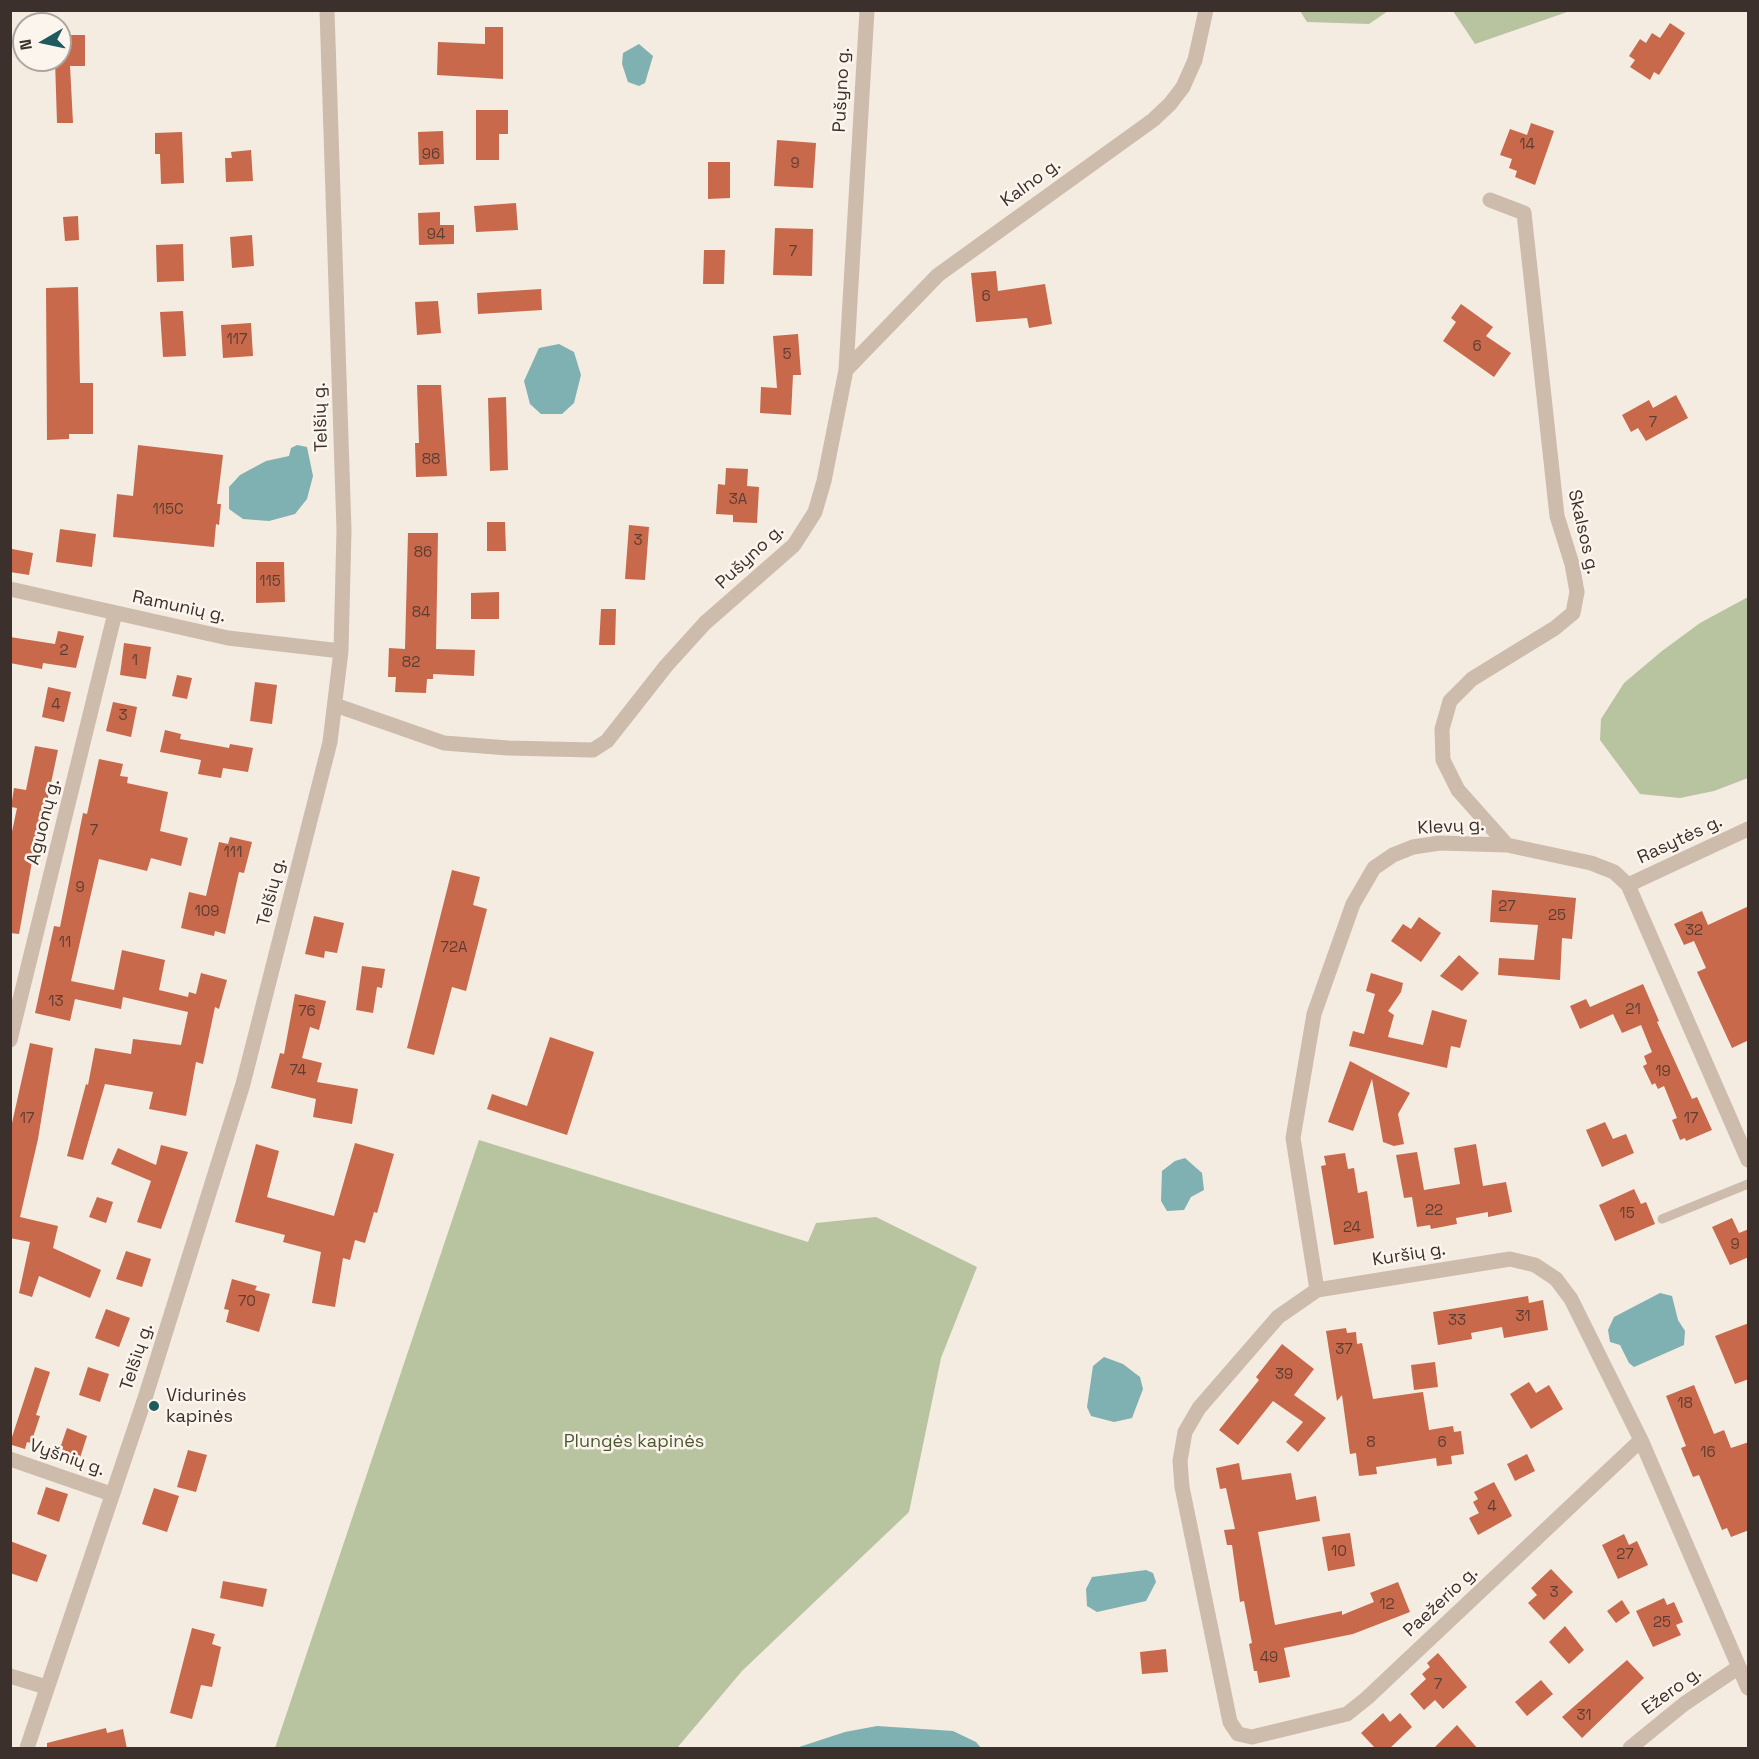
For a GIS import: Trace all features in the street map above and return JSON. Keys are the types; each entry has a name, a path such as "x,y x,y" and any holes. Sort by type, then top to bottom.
{"street":[{"name":"Telšių g.","path":"27,1749 146,1395 243,1084 330,742 341,651 344,530 327,10"},
{"name":"Pušyno g.","path":"335,705 444,743 497,748 593,750 607,741 666,666 705,623 775,564 808,526 815,512 824,481 846,370 867,10"},
{"name":"Kalno g.","path":"846,370 938,275 1153,120 1170,104 1183,87 1195,60 1206,10"},
{"name":"Skalsos g.","path":"1490,200 1524,213 1555,506 1577,592 1573,613 1555,628 1472,679 1457,693 1450,701 1442,729 1443,760 1458,790 1507,845"},
{"name":"Ramunių g.","path":"10,589 228,638 341,651"},
{"name":"Aguonų g.","path":"10,1041 115,613"},
{"name":"Rasytės g.","path":"1628,885 1749,829"},
{"name":"Klevų g.","path":"1317,1290 1293,1138 1314,1014 1353,904 1374,868 1393,855 1413,847 1440,843 1507,845 1591,863 1614,872 1628,885"},
{"path":"1628,885 1749,1160"},
{"name":"Kuršių g.","path":"1238,1734 1230,1722 1182,1487 1180,1461 1185,1432 1199,1408 1278,1317 1317,1290 1510,1259 1535,1265 1556,1279 1571,1299 1641,1440 1749,1688"},
{"name":"Paežerio g.","path":"1238,1734 1252,1737 1327,1721 1347,1714 1367,1698 1641,1440"},
{"name":"Vyšnių g.","path":"10,1459 111,1494"},
{"name":"Ežero g.","path":"1630,1749 1684,1704 1739,1667"},
{"path":"10,1676 46,1687"}],"lane":[{"path":"1662,1219 1749,1184"}],"green space":[{"path":"1300,11 1388,11 1369,24 1307,22"},
{"path":"1453,11 1570,11 1475,44"},
{"path":"1748,597 1748,778 1714,791 1680,798 1640,794 1600,740 1601,719 1624,683 1662,651 1700,623"},
{"name":"Plungės kapinės","path":"479,1140 808,1242 816,1223 876,1217 977,1267 941,1358 909,1512 742,1671 677,1748 275,1748"}],"water":[{"path":"639,44 653,56 645,83 639,86 628,82 622,64 623,53"},
{"path":"559,344 574,352 581,375 574,403 562,414 541,414 530,404 524,381 539,348"},
{"path":"297,445 307,447 313,476 307,499 295,514 269,521 243,519 229,509 229,487 240,475 266,461 289,456 291,448"},
{"path":"1185,1158 1202,1173 1204,1190 1191,1197 1184,1210 1167,1211 1161,1201 1162,1171 1175,1161"},
{"path":"1660,1293 1672,1296 1678,1320 1685,1331 1684,1345 1634,1367 1629,1363 1620,1345 1610,1342 1608,1330 1614,1317"},
{"path":"1104,1357 1123,1364 1140,1377 1143,1389 1132,1418 1114,1422 1091,1416 1087,1407 1093,1366"},
{"path":"1146,1570 1153,1573 1156,1582 1146,1601 1097,1612 1087,1606 1086,1589 1092,1577"},
{"path":"877,1726 953,1731 976,1742 981,1748 796,1748 845,1732"}],"building":[{"path":"1670,23 1685,33 1659,75 1654,72 1650,80 1630,67 1635,60 1629,56 1640,39 1646,43 1652,33 1660,38"},
{"path":"485,27 503,27 503,79 437,75 438,42 485,44"},
{"path":"72,35 85,35 85,66 72,66"},
{"path":"55,72 70,72 73,123 57,123"},
{"path":"476,110 508,110 508,134 499,134 499,160 476,160"},
{"path":"1531,123 1554,131 1535,185 1515,177 1517,171 1509,168 1512,159 1500,155 1510,129 1527,135"},
{"path":"443,131 444,164 419,165 418,132"},
{"path":"182,132 184,183 161,184 160,154 155,154 155,133"},
{"path":"777,140 816,143 813,188 774,186"},
{"path":"251,150 253,181 226,182 225,158 232,158 231,152"},
{"path":"708,162 730,162 730,198 708,199"},
{"path":"516,203 518,230 476,232 474,206"},
{"path":"440,212 440,225 454,225 454,244 419,245 418,213"},
{"path":"78,216 79,240 65,241 63,217"},
{"path":"775,228 813,229 812,276 773,275"},
{"path":"252,235 254,266 232,268 230,237"},
{"path":"183,244 184,281 157,282 156,245"},
{"path":"704,250 725,250 724,284 703,284"},
{"path":"996,271 998,291 1045,284 1052,324 1029,328 1027,318 976,322 971,273"},
{"path":"78,287 80,383 93,383 93,434 69,434 69,439 47,440 46,288"},
{"path":"541,289 542,310 478,314 477,293"},
{"path":"438,301 441,333 417,335 415,302"},
{"path":"1461,304 1493,327 1486,336 1511,353 1494,377 1443,341 1456,322 1451,318"},
{"path":"183,311 186,356 163,357 160,312"},
{"path":"251,323 253,356 223,358 221,325"},
{"path":"798,334 801,375 793,375 791,415 760,413 761,387 777,388 773,336"},
{"path":"417,385 441,385 447,476 416,477 415,443 419,443"},
{"path":"1676,395 1688,418 1646,441 1638,428 1631,432 1622,415 1649,400 1653,408"},
{"path":"506,397 508,470 490,471 488,398"},
{"path":"138,445 223,455 217,504 221,504 219,525 216,524 214,547 113,537 117,494 133,496"},
{"path":"726,468 748,469 747,486 759,487 757,523 733,522 733,515 716,514 718,484 725,485"},
{"path":"487,522 505,522 506,551 487,551"},
{"path":"629,525 649,527 645,580 625,579"},
{"path":"60,529 96,534 92,567 56,562"},
{"path":"408,533 438,533 436,649 475,650 474,676 433,674 433,679 427,679 426,693 395,692 396,677 388,677 389,648 405,649"},
{"path":"12,549 33,553 29,575 10,572"},
{"path":"256,562 284,562 285,602 256,603"},
{"path":"499,592 499,619 471,619 471,593"},
{"path":"601,609 616,609 615,645 599,645"},
{"path":"58,631 84,636 76,668 43,663 42,669 10,663 10,637 55,644"},
{"path":"124,643 151,647 146,679 120,675"},
{"path":"177,675 192,678 187,699 172,696"},
{"path":"255,682 277,685 272,724 250,721"},
{"path":"48,687 71,692 64,722 42,717"},
{"path":"113,702 137,707 131,737 106,731"},
{"path":"165,730 181,734 180,739 229,748 230,744 253,748 248,772 223,768 221,778 198,774 201,760 160,752"},
{"path":"35,746 58,750 40,835 37,834 19,934 10,933 10,841 17,808 11,807 14,788 26,790"},
{"path":"99,759 123,764 120,776 128,777 127,783 168,792 160,831 188,838 181,866 151,858 147,871 99,859 71,981 114,990 122,950 165,960 159,990 188,997 189,992 196,994 201,973 227,980 219,1009 215,1007 203,1064 196,1062 186,1116 149,1109 153,1092 105,1084 83,1160 67,1156 86,1084 88,1085 95,1048 131,1054 133,1039 181,1045 188,1012 123,997 121,1009 75,999 70,1021 35,1013 54,926 60,927 83,813 87,814"},
{"path":"230,837 252,842 244,873 239,872 225,934 215,931 214,936 181,928 189,892 206,896 219,842 228,844"},
{"path":"452,870 480,877 473,905 487,909 466,991 452,987 434,1055 407,1048"},
{"path":"1492,890 1576,898 1572,939 1562,938 1560,980 1498,975 1499,958 1534,960 1538,925 1490,922"},
{"path":"1749,906 1749,1040 1732,1048 1697,972 1706,968 1694,941 1684,945 1674,924 1702,911 1708,925"},
{"path":"314,916 344,923 337,953 325,951 324,958 305,954"},
{"path":"1419,917 1441,933 1421,962 1391,941 1403,924 1411,929"},
{"path":"1459,955 1479,973 1462,991 1440,976"},
{"path":"362,966 385,969 382,988 377,987 373,1013 356,1010"},
{"path":"1371,973 1403,983 1401,992 1388,1011 1394,1015 1388,1037 1423,1045 1432,1010 1467,1020 1460,1048 1451,1046 1447,1068 1349,1046 1353,1031 1364,1034 1375,994 1366,991"},
{"path":"1643,984 1659,1021 1657,1022 1692,1099 1697,1097 1712,1130 1686,1141 1685,1138 1680,1140 1672,1120 1677,1118 1664,1086 1658,1089 1655,1083 1652,1085 1643,1066 1647,1064 1644,1056 1652,1052 1641,1025 1622,1033 1613,1014 1580,1029 1570,1006 1586,999 1590,1007"},
{"path":"295,994 326,1001 319,1030 310,1027 302,1058 322,1063 317,1082 358,1089 352,1124 313,1117 316,1099 271,1088 280,1053 284,1054"},
{"path":"550,1037 594,1052 567,1135 487,1109 492,1094 527,1106"},
{"path":"30,1043 53,1048 38,1139 20,1217 58,1226 53,1248 101,1270 90,1298 39,1276 32,1297 19,1293 30,1242 10,1238 10,1132"},
{"path":"1350,1061 1410,1093 1398,1114 1404,1144 1394,1146 1383,1142 1372,1079 1353,1131 1328,1122"},
{"path":"1605,1122 1613,1139 1626,1134 1634,1153 1602,1167 1586,1130"},
{"path":"355,1143 394,1154 377,1213 374,1212 365,1243 355,1240 350,1260 343,1258 335,1307 312,1303 321,1252 283,1242 285,1235 235,1222 256,1144 279,1151 267,1197 334,1216"},
{"path":"1476,1144 1483,1186 1506,1182 1512,1212 1488,1217 1488,1212 1456,1218 1457,1224 1431,1229 1430,1225 1417,1227 1412,1197 1404,1198 1396,1155 1417,1152 1424,1190 1460,1184 1454,1148"},
{"path":"161,1145 188,1152 161,1229 137,1222 151,1181 111,1164 118,1148 156,1165"},
{"path":"1345,1153 1348,1169 1354,1168 1358,1193 1367,1191 1374,1238 1334,1245 1321,1166 1326,1165 1324,1156"},
{"path":"1634,1189 1641,1204 1646,1202 1655,1224 1615,1241 1599,1205"},
{"path":"97,1197 113,1202 106,1223 89,1217"},
{"path":"1732,1218 1739,1233 1749,1229 1749,1257 1730,1265 1712,1227"},
{"path":"126,1251 151,1259 142,1287 116,1279"},
{"path":"232,1279 257,1286 255,1290 270,1294 259,1332 226,1322 229,1310 224,1309"},
{"path":"1528,1296 1529,1303 1543,1300 1548,1330 1504,1338 1502,1327 1471,1333 1472,1339 1438,1345 1433,1312"},
{"path":"106,1309 130,1318 119,1347 95,1338"},
{"path":"1749,1323 1749,1379 1735,1384 1715,1336"},
{"path":"1346,1328 1347,1333 1356,1332 1357,1344 1362,1343 1373,1399 1423,1392 1429,1430 1453,1426 1454,1432 1461,1431 1464,1454 1451,1456 1452,1464 1437,1466 1436,1458 1376,1467 1377,1474 1359,1476 1356,1453 1350,1454 1342,1395 1337,1401 1326,1331"},
{"path":"1282,1344 1314,1369 1294,1395 1326,1418 1298,1452 1286,1442 1303,1422 1273,1401 1238,1445 1219,1430 1259,1380 1256,1377"},
{"path":"1435,1362 1438,1387 1414,1390 1411,1365"},
{"path":"35,1367 50,1372 36,1415 40,1416 31,1443 27,1442 25,1449 12,1445 12,1437"},
{"path":"88,1367 109,1374 100,1402 79,1395"},
{"path":"1529,1382 1536,1393 1549,1385 1563,1409 1531,1429 1510,1394"},
{"path":"1694,1385 1714,1434 1724,1430 1731,1448 1749,1442 1749,1530 1731,1537 1727,1528 1722,1530 1699,1475 1693,1477 1681,1448 1686,1446 1666,1396"},
{"path":"67,1428 87,1436 79,1461 58,1454"},
{"path":"188,1450 207,1455 196,1492 177,1487"},
{"path":"1527,1454 1535,1471 1515,1481 1507,1464"},
{"path":"1239,1463 1242,1480 1291,1473 1296,1500 1316,1496 1320,1521 1258,1532 1275,1625 1342,1611 1342,1615 1374,1602 1370,1593 1398,1582 1410,1612 1353,1634 1284,1648 1290,1677 1259,1683 1257,1671 1254,1671 1249,1644 1252,1643 1244,1601 1240,1602 1232,1545 1227,1545 1224,1530 1235,1529 1226,1488 1220,1489 1216,1468"},
{"path":"1494,1482 1512,1516 1478,1535 1469,1518 1479,1513 1473,1502 1478,1499 1474,1492"},
{"path":"46,1487 68,1494 59,1522 37,1514"},
{"path":"154,1488 179,1496 167,1532 142,1524"},
{"path":"1350,1533 1355,1566 1328,1571 1322,1537"},
{"path":"1624,1534 1629,1545 1637,1541 1648,1565 1618,1579 1602,1545"},
{"path":"10,1541 47,1555 37,1582 10,1573"},
{"path":"1551,1569 1573,1592 1544,1620 1528,1603 1537,1595 1531,1588"},
{"path":"223,1581 267,1589 263,1607 220,1598"},
{"path":"1664,1598 1667,1605 1674,1602 1683,1622 1676,1625 1681,1635 1653,1647 1636,1611"},
{"path":"1622,1600 1630,1613 1616,1623 1607,1611"},
{"path":"1565,1626 1584,1650 1569,1664 1549,1642"},
{"path":"192,1628 215,1634 212,1644 221,1647 212,1687 201,1685 192,1719 170,1713"},
{"path":"1166,1649 1168,1672 1142,1674 1140,1652"},
{"path":"1438,1653 1467,1687 1443,1709 1435,1700 1424,1710 1410,1694 1426,1679 1422,1674 1430,1667 1427,1663"},
{"path":"1627,1660 1644,1678 1582,1738 1562,1717"},
{"path":"1541,1680 1553,1694 1527,1716 1515,1702"},
{"path":"1383,1713 1390,1722 1400,1713 1412,1727 1389,1749 1376,1749 1361,1733"},
{"path":"1457,1725 1478,1749 1433,1749"},
{"path":"106,1728 107,1733 123,1729 127,1749 47,1749 47,1743"}],"place":[{"name":"Vidurinės kapinės","path":"154,1406"}]}
